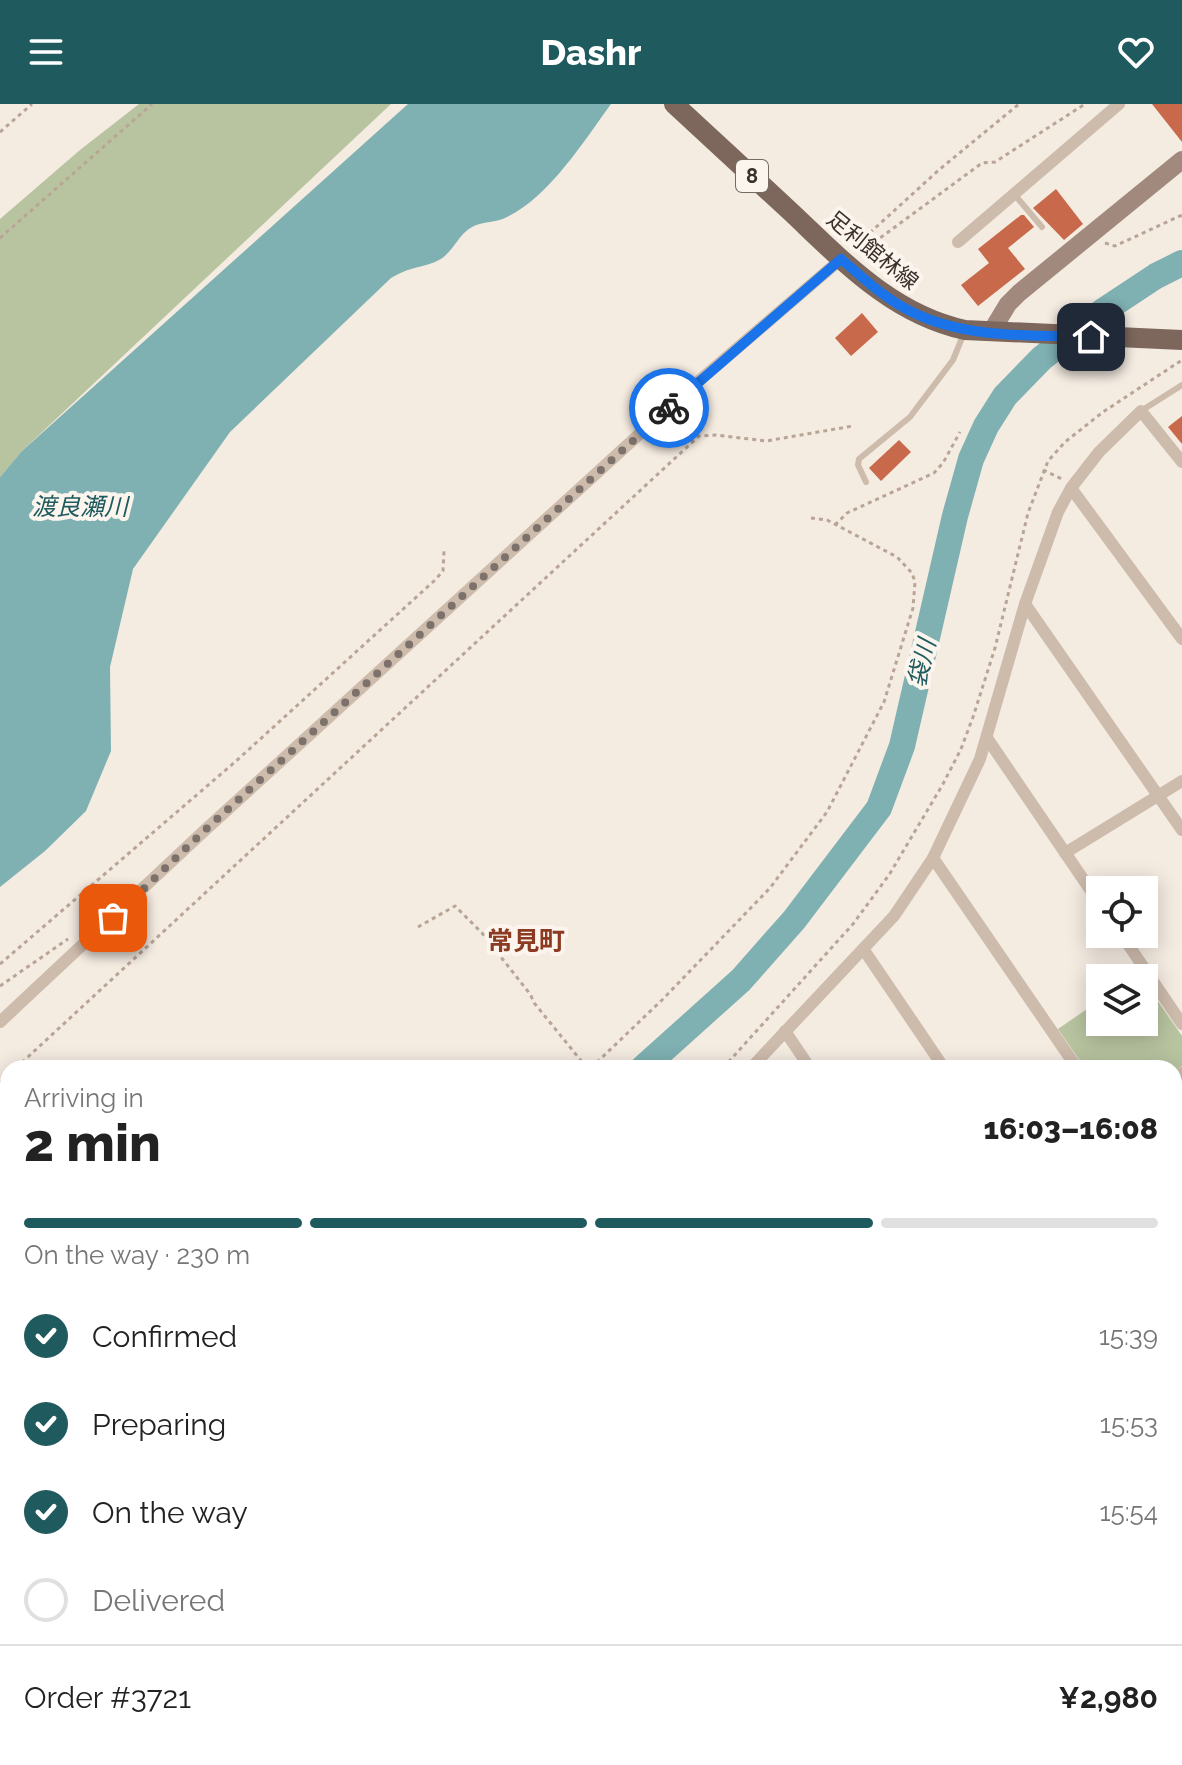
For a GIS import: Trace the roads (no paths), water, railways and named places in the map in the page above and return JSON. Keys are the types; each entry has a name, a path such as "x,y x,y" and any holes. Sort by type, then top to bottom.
{"main road":[{"name":"足利館林線","path":"674,104 902,307 933,321 965,330 1182,340"}],"street":[{"path":"958,242 1119,104"},
{"path":"993,332 1008,304 1019,293 1182,160"},
{"path":"0,1022 204,831 679,398 844,254"},
{"path":"758,1060 864,950 905,902 933,858 980,759 1025,604 1051,529 1071,488 1099,452 1141,411 1182,462"},
{"path":"1071,488 1182,639"},
{"path":"1025,604 1182,830"},
{"path":"987,738 1086,884"},
{"path":"1065,853 1182,781"},
{"path":"933,858 1072,1060"},
{"path":"1130,948 1182,1024"},
{"path":"864,950 939,1060"},
{"path":"785,1031 805,1060"}],"lane":[{"path":"1014,194 1042,227"},
{"path":"866,482 858,465 859,459 910,417 953,360 965,330"},
{"path":"1141,411 1182,385"}],"water":[{"name":"渡良瀬川","path":"408,104 611,104 565,167 537,196 507,217 472,227 437,261 391,278 230,432 133,569 110,667 111,751 86,811 45,851 0,887 0,477 22,451"}],"waterway":[{"name":"袋川","path":"652,1060 741,980 794,920 879,808 902,746 971,459 986,426 1005,396 1042,358 1103,311 1182,263"}],"district":[{"name":"常見町","path":"526,941"}]}
